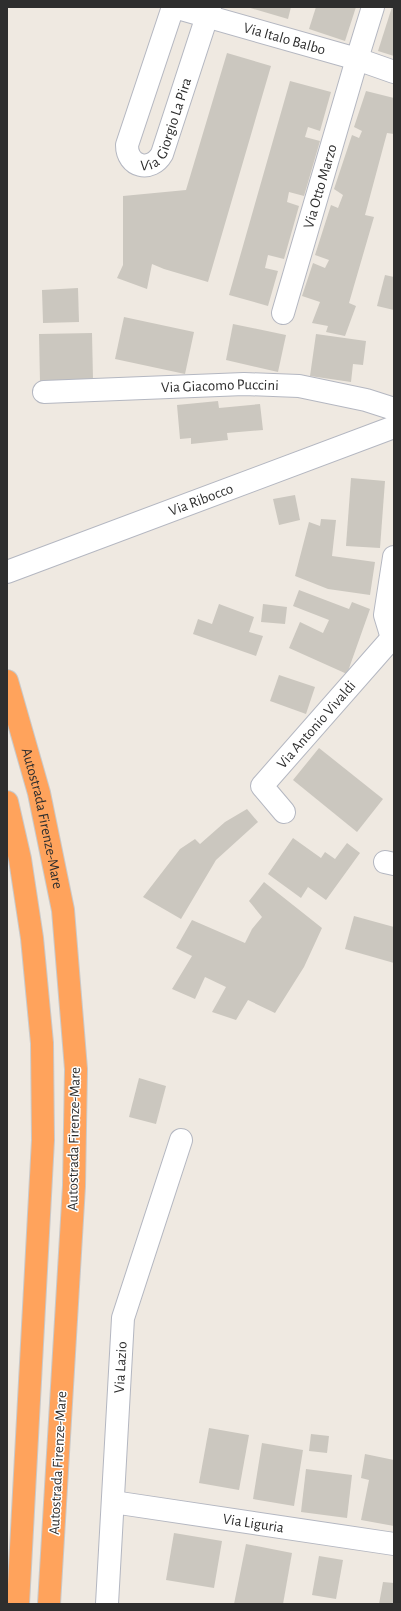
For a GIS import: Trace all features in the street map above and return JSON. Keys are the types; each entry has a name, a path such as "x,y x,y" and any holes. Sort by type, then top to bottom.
{"highway":[{"name":"Autostrada Firenze-Mare","path":"7,681 39,793 63,910 76,1069 74,1186 49,1604"},
{"name":"Autostrada Firenze-Mare","path":"7,802 20,859 32,938 42,1050 43,1140 18,1604"}],"street":[{"name":"Via Italo Balbo","path":"174,7 209,11 394,72"},
{"name":"Via Giorgio La Pira","path":"174,7 127,145 127,150 133,160 144,165 155,163 162,154 209,11"},
{"name":"Via Otto Marzo","path":"283,313 357,59 374,7"},
{"name":"Via Giacomo Puccini","path":"44,392 244,384 299,386 366,400 394,409"},
{"name":"Via Ribocco","path":"10,571 394,427"},
{"path":"393,639 385,615 394,557"},
{"name":"Via Antonio Vivaldi","path":"284,812 262,786 393,639"},
{"name":"Via Lazio","path":"107,1604 123,1318 181,1140"},
{"name":"Via Liguria","path":"113,1502 394,1544"}],"building":[{"path":"247,7 291,7 288,19"},
{"path":"316,7 356,7 345,41 309,29"},
{"path":"392,7 394,7 394,56 378,51"},
{"path":"227,53 271,66 208,282 152,264 147,289 117,278 123,265 123,196 186,190"},
{"path":"290,81 331,92 320,131 308,127 305,137 320,141 304,196 289,192 287,202 299,206 284,259 268,255 265,268 278,271 268,306 229,295"},
{"path":"366,91 394,98 394,134 387,133 365,215 374,217 349,303 356,306 345,336 326,332 328,326 312,323 320,302 302,296 313,263 325,268 329,260 315,255 331,205 338,208 343,195 334,189 352,135 359,138 362,131 354,127"},
{"path":"385,275 394,277 394,310 377,306"},
{"path":"78,288 79,322 43,323 42,290"},
{"path":"124,317 194,332 185,374 115,359"},
{"path":"233,324 286,335 278,372 226,360"},
{"path":"92,333 93,380 40,382 39,334"},
{"path":"316,334 366,341 363,365 353,364 351,382 310,376"},
{"path":"218,401 219,408 260,404 263,430 227,433 228,440 191,444 191,438 180,439 177,405"},
{"path":"351,478 385,481 380,548 346,546"},
{"path":"295,495 300,520 279,525 273,499"},
{"path":"321,519 336,520 332,556 375,562 370,595 328,589 295,576 309,522 320,526"},
{"path":"299,590 349,609 352,602 370,609 347,674 289,648 300,622 323,633 329,620 293,606"},
{"path":"219,604 254,617 249,632 263,636 256,656 193,634 198,619 212,624"},
{"path":"263,604 287,607 285,624 261,622"},
{"path":"279,675 315,687 306,714 270,701"},
{"path":"319,748 383,799 357,832 293,780"},
{"path":"247,809 258,822 216,860 181,919 143,897 180,849 195,839 200,844 225,822"},
{"path":"293,838 321,858 325,852 335,859 347,843 360,853 326,900 308,887 301,898 268,874"},
{"path":"264,882 322,928 304,967 275,1013 248,1000 236,1020 212,1012 226,987 205,977 195,999 172,989 192,956 176,948 192,920 245,943 252,929 262,917 249,901"},
{"path":"354,916 394,927 394,963 345,949"},
{"path":"139,1078 166,1086 156,1124 129,1117"},
{"path":"209,1428 249,1435 239,1490 199,1483"},
{"path":"311,1434 329,1436 327,1453 309,1451"},
{"path":"262,1443 303,1450 294,1506 253,1499"},
{"path":"365,1454 394,1460 394,1526 361,1520 369,1480 361,1478"},
{"path":"306,1469 352,1475 347,1518 301,1512"},
{"path":"174,1533 222,1541 214,1588 166,1580"},
{"path":"246,1544 292,1553 283,1604 234,1604"},
{"path":"319,1556 343,1560 336,1599 312,1595"},
{"path":"383,1582 394,1583 394,1604 379,1604"}]}
